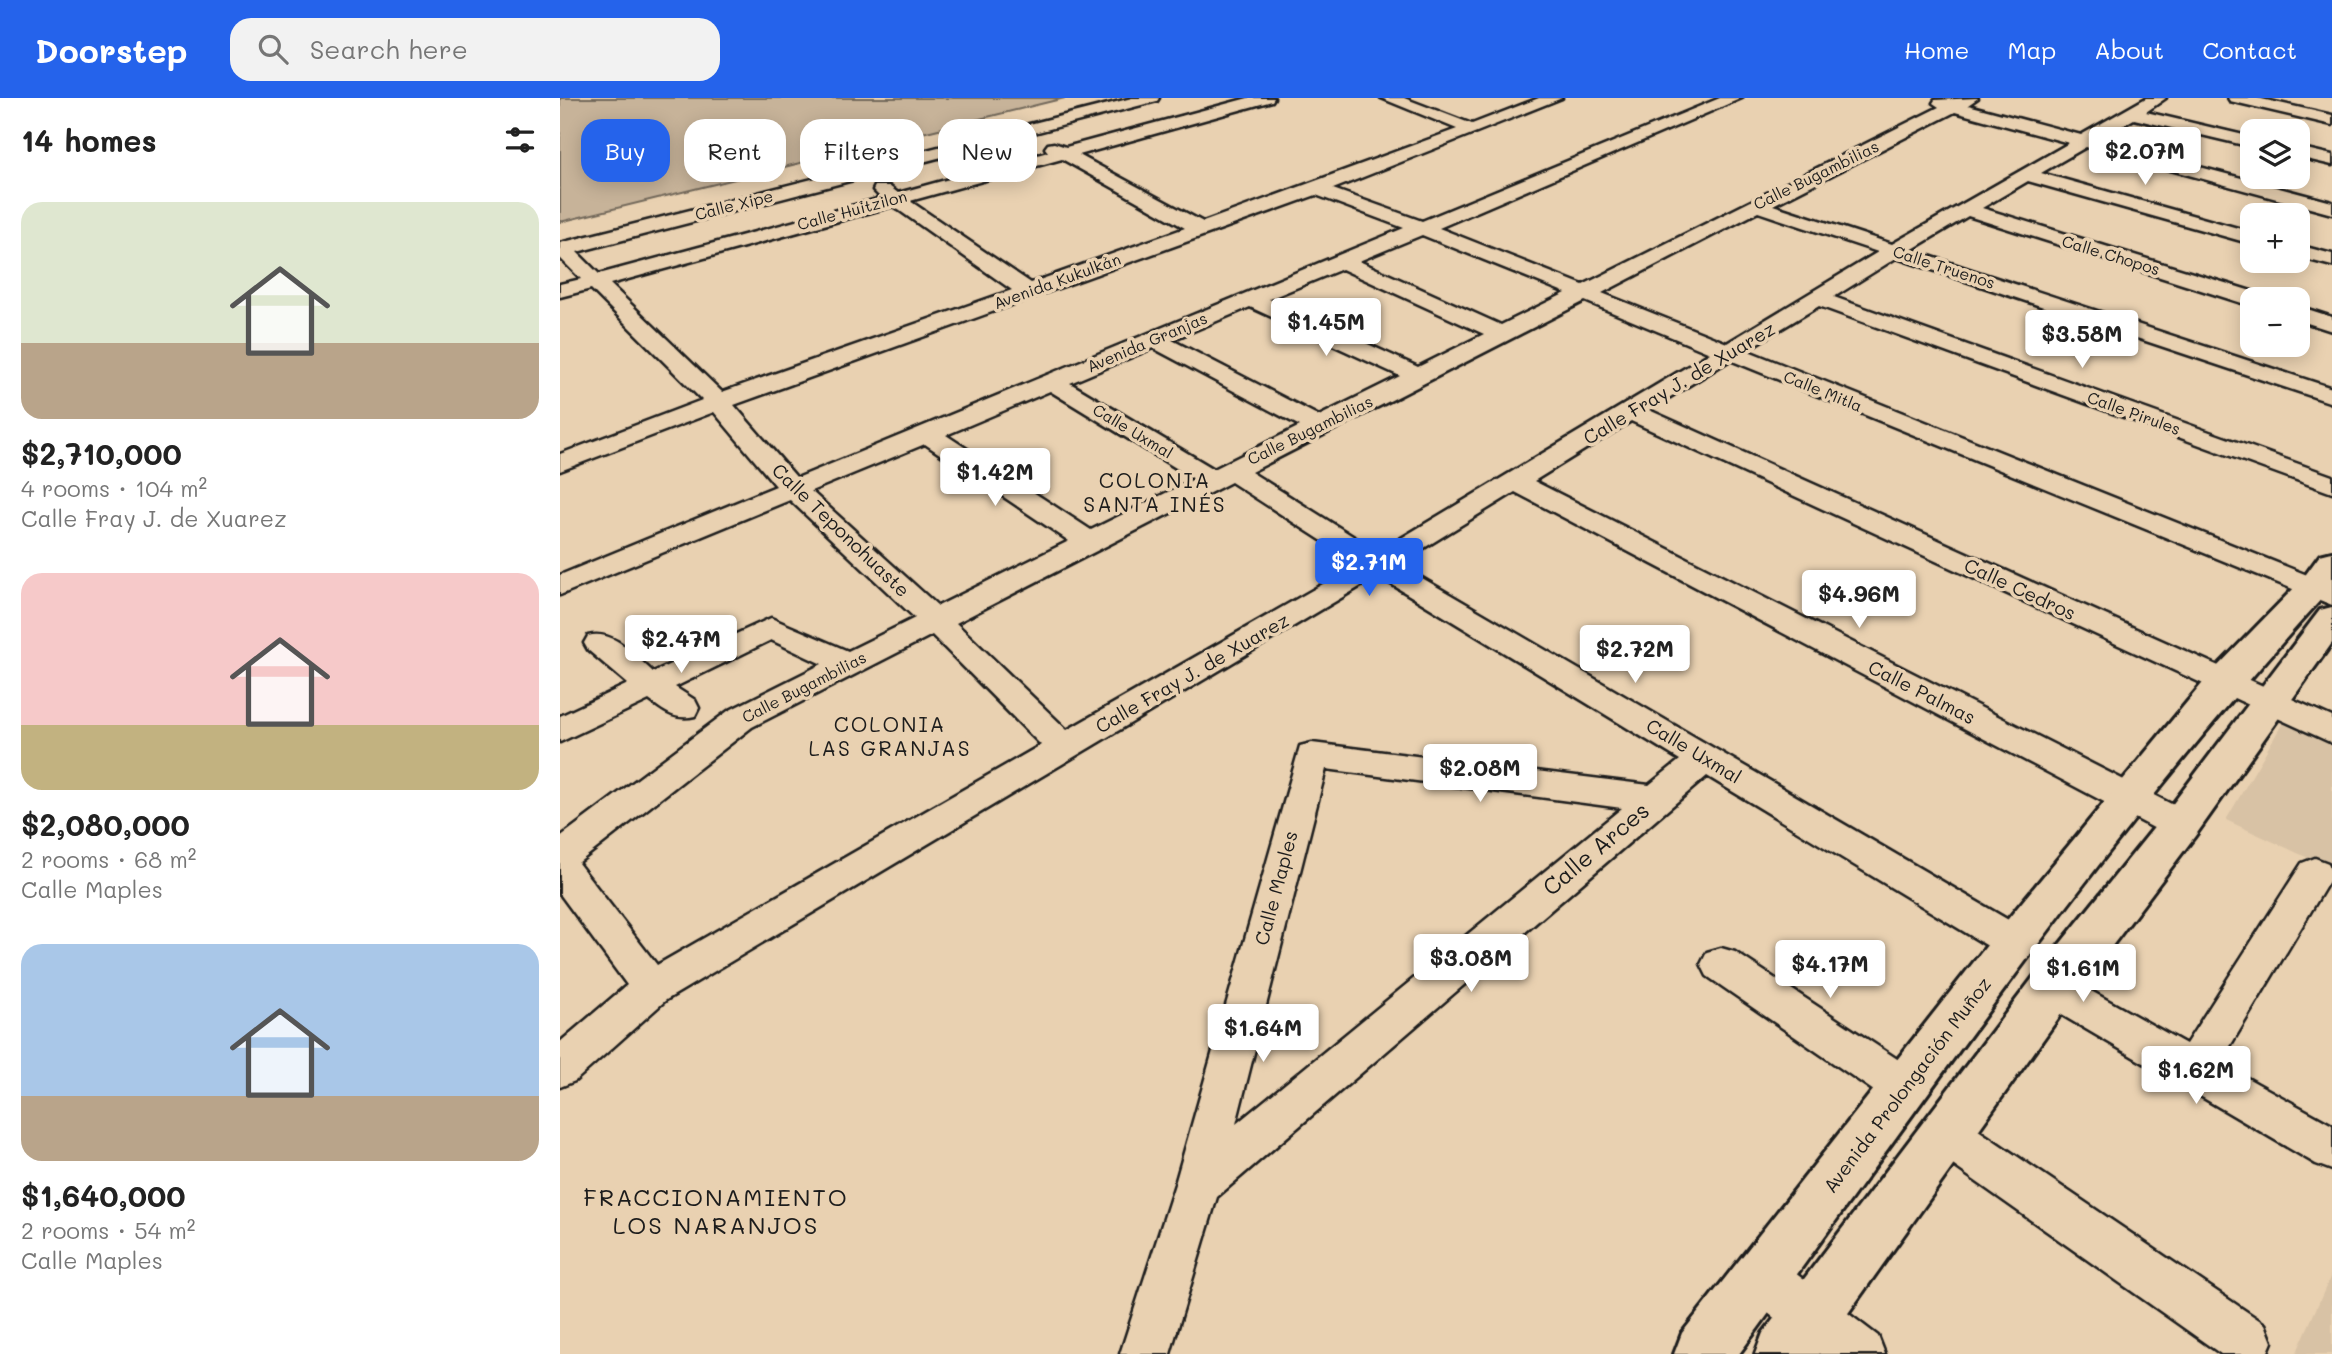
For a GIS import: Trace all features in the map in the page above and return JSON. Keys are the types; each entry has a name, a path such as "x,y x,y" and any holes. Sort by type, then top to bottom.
{"street":[{"name":"Calle Xipe","path":"1037,128 1151,98"},
{"name":"Calle Huitzilon","path":"560,291 1266,98"},
{"path":"1389,98 1472,129"},
{"name":"Avenida Kukulkán","path":"560,463 718,402 1314,188 1554,98"},
{"name":"Avenida Granjas","path":"560,586 1734,98"},
{"path":"1922,98 1962,102 2082,143 2332,208"},
{"name":"Calle Fray J. de Xuarez","path":"560,1068 652,988 1378,564 1729,354 1894,251 1969,210 2158,98"},
{"path":"2236,98 2332,120"},
{"name":"Calle Bugambilias","path":"560,857 740,719 1962,102"},
{"path":"2131,113 2240,139"},
{"path":"1037,138 1199,228"},
{"path":"2310,155 2332,160"},
{"path":"2027,175 2240,235"},
{"name":"Calle Xipe","path":"561,250 826,182"},
{"path":"869,182 1028,291"},
{"name":"Calle Mitla","path":"1314,188 1423,228 1729,354 2327,591"},
{"name":"Calle Truenos","path":"1755,205 2332,396"},
{"name":"Calle Chopos","path":"1969,210 2240,295"},
{"name":"Calle Teponohuaste","path":"561,250 718,402 793,489 936,621 1065,748"},
{"path":"2310,254 2332,260"},
{"path":"1342,261 1502,334"},
{"name":"Calle Pirules","path":"1817,298 2332,485"},
{"path":"1251,299 1419,376"},
{"path":"2310,317 2332,324"},
{"path":"1154,340 1319,426"},
{"name":"Calle Uxmal","path":"1052,382 1378,564 2015,943"},
{"name":"Calle Cedros","path":"1632,412 2332,731"},
{"path":"927,434 1090,542"},
{"name":"Calle Palmas","path":"1514,481 2180,825"},
{"path":"1798,1335 2052,989 2270,704 2327,591"},
{"name":"Avenida Prolongación Muñoz","path":"1703,1354 2015,943 2224,682 2327,591"},
{"path":"560,730 771,628 848,664"},
{"path":"599,643 650,686 682,708"},
{"name":"Calle Maples","path":"1145,1354 1198,1184 1312,755 1655,799"},
{"name":"Calle Arces","path":"1198,1184 1705,758"},
{"path":"560,866 652,988"},
{"path":"2193,1068 2315,873"},
{"path":"1721,964 1905,1088"},
{"path":"2052,989 2332,1149"},
{"path":"1946,1134 2247,1342"},
{"path":"1761,1278 1798,1335 1860,1354"}],"shaded area":[{"path":"560,98 1065,98 979,119 938,119 938,129 924,133 924,119 800,119 800,163 786,167 786,119 684,119 684,182 723,182 560,222"},
{"path":"2284,721 2332,743 2332,869 2226,820"},
{"path":"2332,1273 2332,1354 2296,1354"}],"district":[{"name":"COLONIA SANTA INÉS","path":"1155,493"},
{"name":"COLONIA LAS GRANJAS","path":"890,737"},
{"name":"FRACCIONAMIENTO LOS NARANJOS","path":"716,1212"}]}
